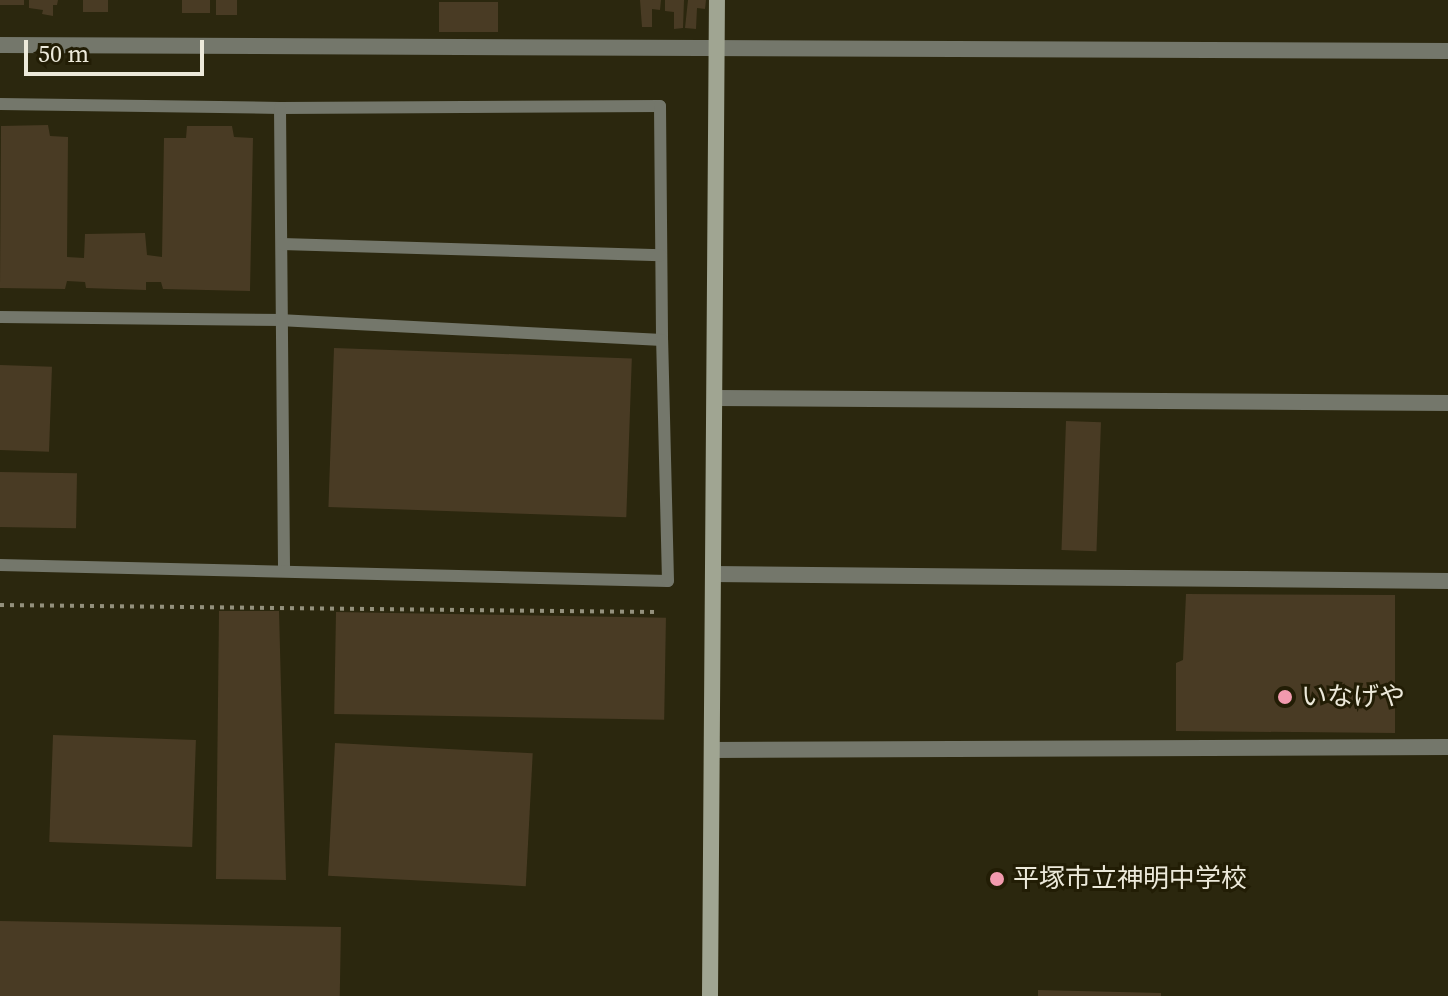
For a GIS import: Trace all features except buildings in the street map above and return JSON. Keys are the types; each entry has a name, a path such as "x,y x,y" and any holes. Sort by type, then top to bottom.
{"street":[{"path":"710,996 717,0"},
{"path":"0,45 1448,51"},
{"path":"715,398 1448,403"},
{"path":"713,574 1448,581"},
{"path":"712,750 1448,747"}],"lane":[{"path":"0,104 280,108 660,106 668,581 0,565"},
{"path":"280,108 284,571"},
{"path":"282,244 661,255"},
{"path":"0,317 284,320 662,340"}],"path":[{"path":"0,605 657,612"}],"place":[{"name":"いなげや","path":"1285,697"},
{"name":"平塚市立神明中学校","path":"997,879"}]}
